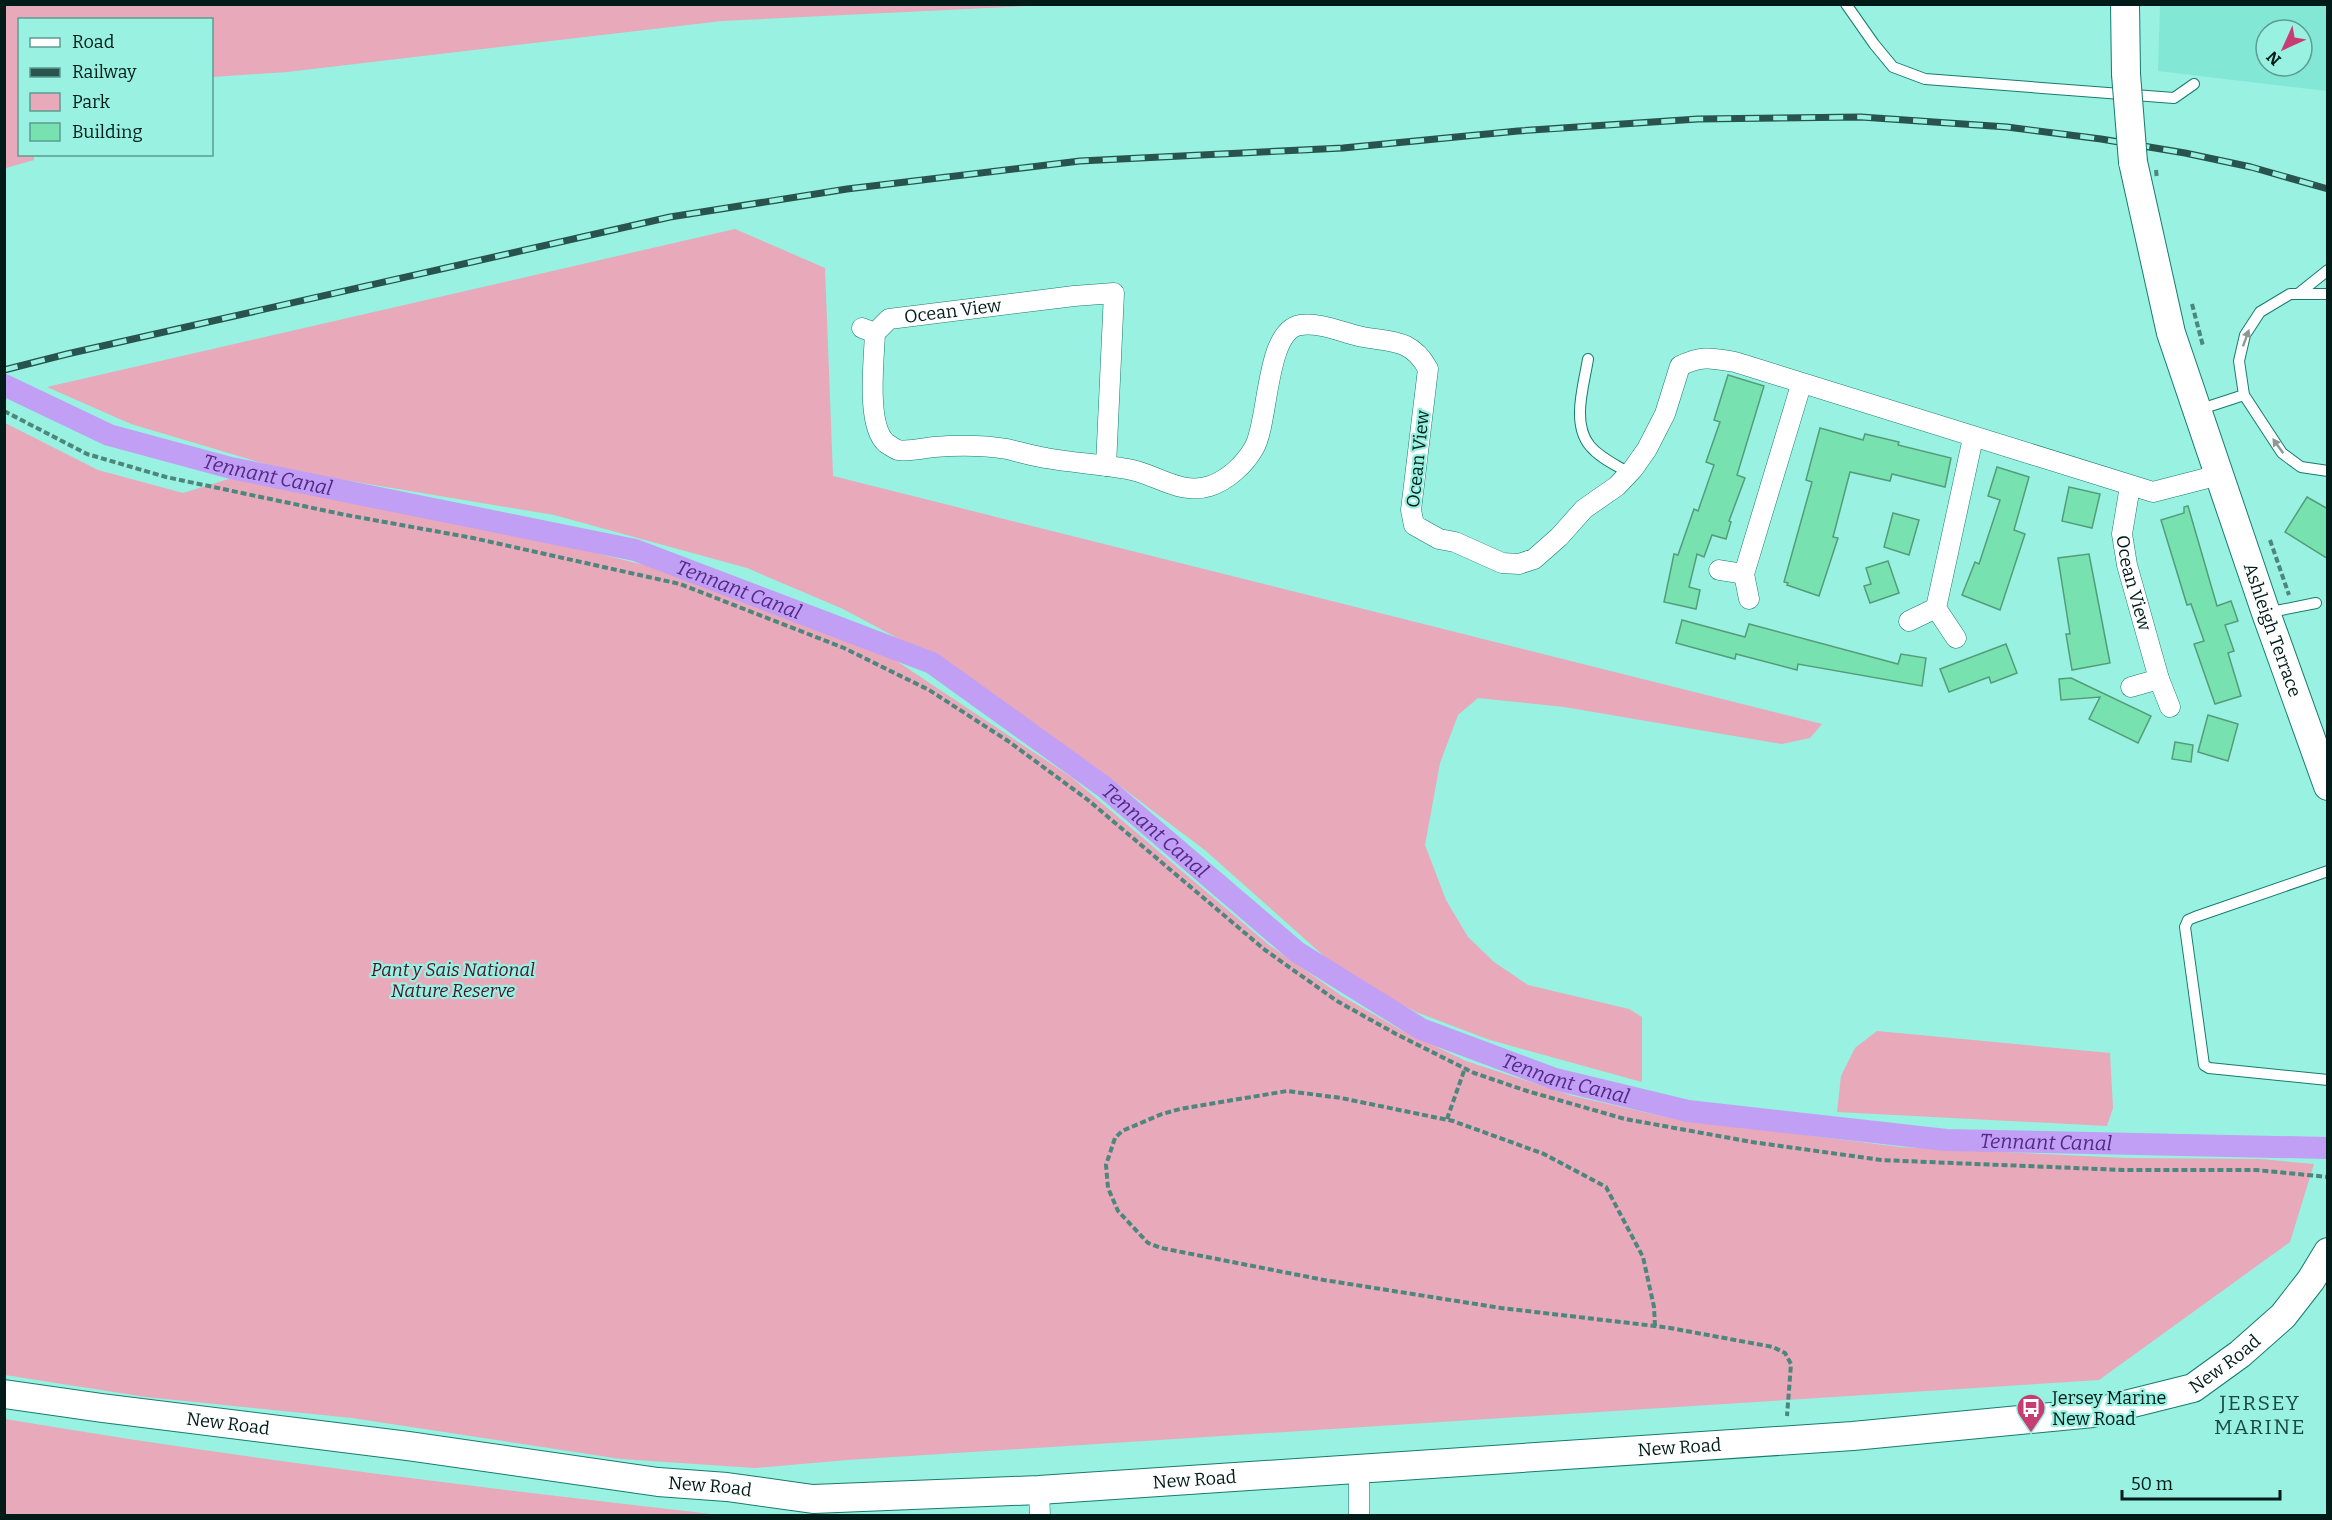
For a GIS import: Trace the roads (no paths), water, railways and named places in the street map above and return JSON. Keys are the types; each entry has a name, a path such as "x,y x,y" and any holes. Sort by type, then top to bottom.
{"main road":[{"name":"Ashleigh Terrace","path":"2124,4 2126,74 2133,162 2171,333 2266,613 2328,786"},
{"name":"New Road","path":"4,1394 408,1446 658,1482 727,1487 813,1498 1040,1503 1359,1470 1784,1441 2093,1413 2193,1388 2240,1354 2283,1316 2311,1280 2328,1252"}],"street":[{"name":"Ocean View","path":"1106,466 1114,293 889,319 868,331 873,415 877,430 886,444 898,450 957,445 1005,449 1047,459 1130,469 1173,485 1191,488 1210,486 1228,476 1244,462 1256,446 1278,348 1286,333 1299,325 1328,328 1397,342 1411,348 1421,356 1428,369 1411,510 1414,525 1439,539 1455,542 1502,563 1519,564 1534,559 1584,509 1617,486 1647,449 1665,414 1680,366 1694,359 1708,357 1735,362 1801,385 2154,492 2219,475"},
{"path":"1749,599 1744,574 1801,385"},
{"path":"1956,638 1936,608 1973,438"},
{"name":"Ocean View","path":"2130,486 2122,534 2127,565 2159,679 2170,707"},
{"path":"1719,570 1744,574"},
{"path":"1909,621 1936,608"},
{"path":"2131,687 2159,679"},
{"path":"1359,1470 1359,1515"}],"lane":[{"path":"1846,4 1893,67 1925,79 2174,98 2194,84"},
{"path":"2298,294 2328,270"},
{"path":"2328,294 2290,294 2260,312 2245,335 2239,362 2244,395 2282,453 2301,467 2328,471"},
{"path":"1588,359 1580,410 1585,438 1591,447 1629,473"},
{"path":"2198,410 2244,395"},
{"path":"2266,613 2316,603"},
{"path":"2328,871 2195,917 2188,920 2186,927 2204,1065 2209,1068 2328,1080"}],"waterway":[{"name":"Tennant Canal","path":"4,385 109,435 231,468 635,550 932,663 1103,786 1297,952 1421,1029 1555,1079 1688,1111 1946,1140 2328,1148"}],"railway":[{"path":"4,370 670,217 847,189 1080,161 1343,148 1518,131 1698,119 1861,117 2007,127 2101,139 2251,167 2328,189"}],"place":[{"name":"Jersey Marine New Road","path":"2031,1434"}],"district":[{"name":"JERSEY MARINE","path":"2260,1415"}],"park label":[{"name":"Pant y Sais National Nature Reserve","path":"453,980"}]}
